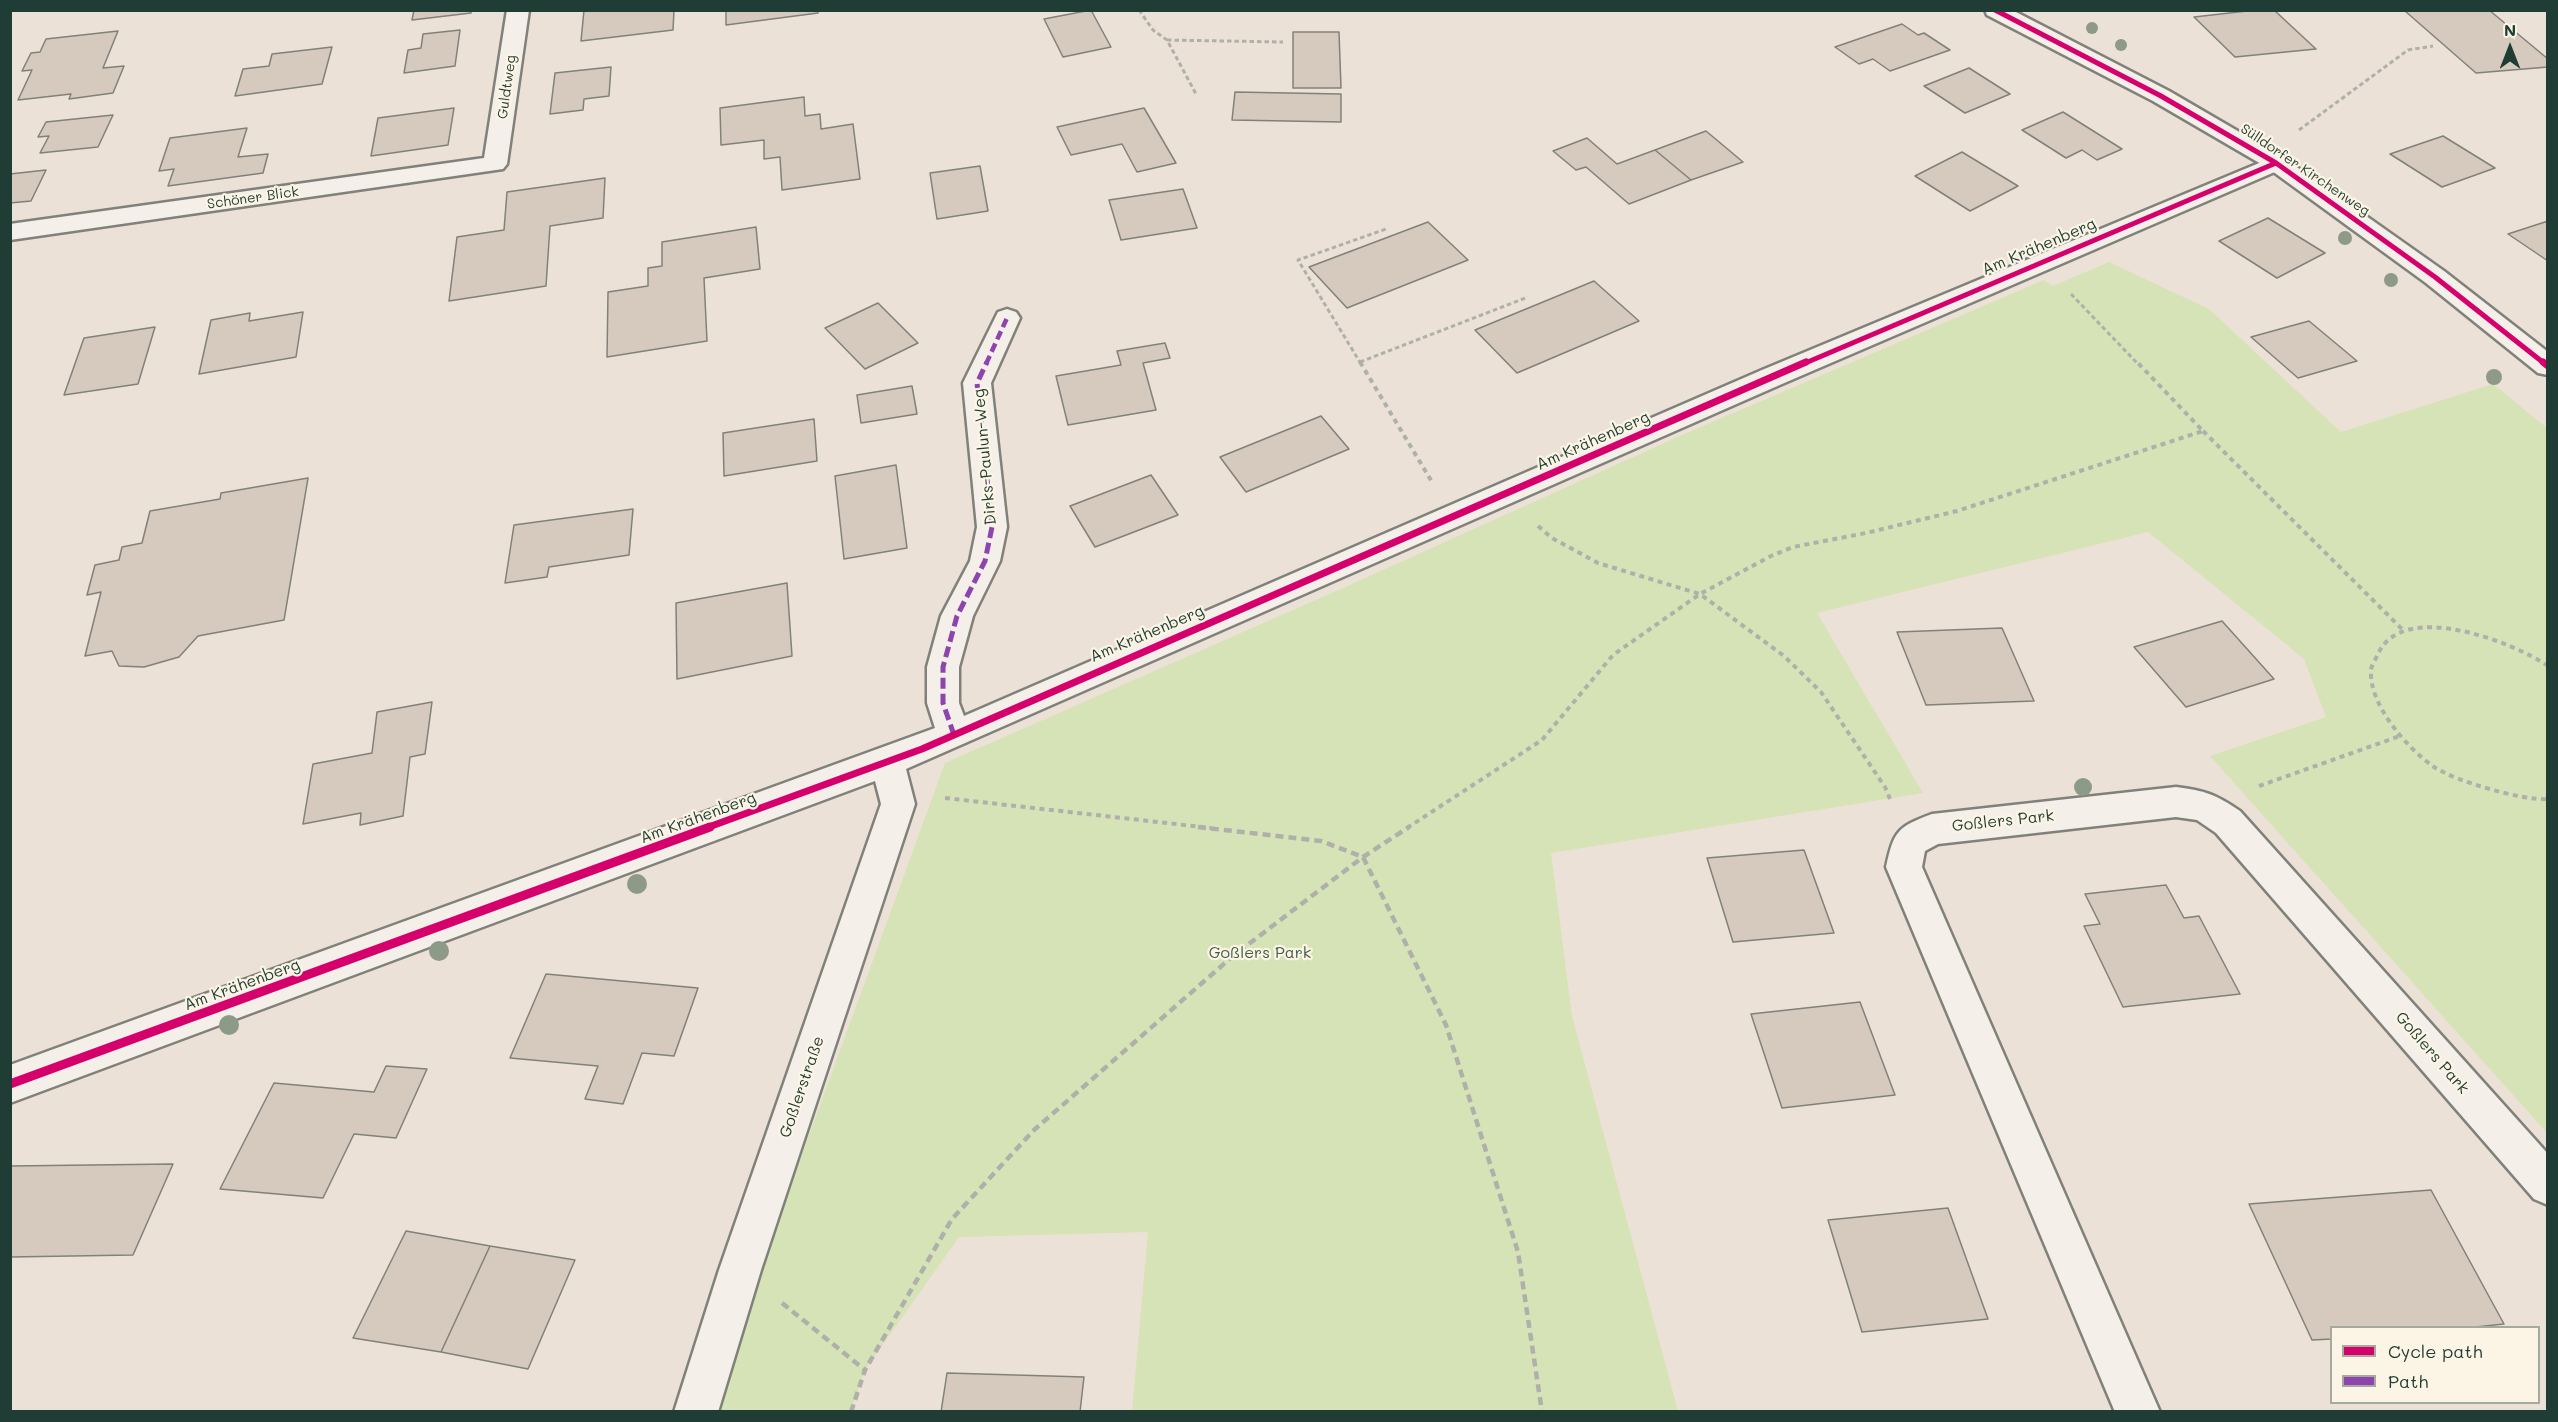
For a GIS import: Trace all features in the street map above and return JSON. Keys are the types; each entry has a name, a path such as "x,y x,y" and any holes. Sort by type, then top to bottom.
{"street":[{"name":"Guldtweg","path":"495,164 518,10"},
{"name":"Sülldorfer Kirchenweg","path":"1995,10 2161,96 2276,163 2434,277 2547,366"},
{"name":"Am Krähenberg","path":"10,1084 888,763 2039,261 2276,163"},
{"name":"Schöner Blick","path":"10,232 495,164"},
{"name":"Dirks-Paulun-Weg","path":"954,735 943,703 943,667 957,616 985,561 992,527 977,382 1007,318"},
{"name":"Goßlerstraße","path":"696,1412 740,1270 898,804 888,763"},
{"name":"Goßlers Park","path":"1909,842 1932,829 2176,802 2205,806 2228,822 2547,1185"},
{"path":"1909,842 1904,867 2138,1412"}],"path":[{"path":"1140,10 1152,30 1167,40 1196,94"},
{"path":"1167,40 1283,42"},
{"path":"2296,132 2408,50 2433,46"},
{"path":"1386,229 1298,260 1432,483"},
{"path":"2068,291 2203,431 2404,631"},
{"path":"1360,362 1528,297"},
{"path":"851,1412 865,1370 952,1219 1034,1130 1233,956 1364,857 1542,740 1613,655 1700,594 1771,556 1793,547 1866,533 1957,511 2203,431"},
{"path":"1505,494 1522,513 1552,538 1598,563 1700,594 1784,656 1821,692 1885,787 1909,842"},
{"path":"2547,666 2528,652 2485,636 2439,627 2404,631 2383,643 2371,670 2378,705 2400,736 2435,768 2487,789 2537,800 2547,799"},
{"path":"2205,806 2400,736"},
{"path":"935,797 1321,841 1364,857 1446,1025 1518,1252 1542,1412"},
{"path":"740,1270 865,1370"}],"green space":[{"name":"Goßlers Park","path":"2109,262 2209,309 2341,432 2493,384 2547,428 2547,1133 2210,756 2326,717 2304,659 2148,532 1817,613 1923,793 1551,853 1572,1016 1678,1411 1132,1411 1148,1232 959,1237 865,1370 851,1411 708,1412 945,763 1343,588 1682,435 2044,280 2053,286"}],"building":[{"path":"414,10 471,10 471,13 412,20"},
{"path":"584,10 674,10 673,30 581,41"},
{"path":"726,10 818,10 818,13 726,25"},
{"path":"1091,10 1111,47 1063,57 1044,19"},
{"path":"2274,10 2316,49 2235,57 2194,17"},
{"path":"2489,10 2548,59 2548,67 2476,73 2405,11"},
{"path":"1902,24 1918,35 1924,33 1950,50 1890,71 1873,59 1859,64 1835,47"},
{"path":"460,30 455,66 404,73 408,50 421,48 423,34"},
{"path":"118,31 103,68 124,66 113,93 69,99 71,94 18,100 32,70 22,71 31,53 40,52 46,39"},
{"path":"1293,32 1339,32 1341,88 1293,88"},
{"path":"332,47 322,84 235,96 243,69 269,66 272,54"},
{"path":"611,67 609,96 584,99 583,110 550,114 555,73"},
{"path":"1969,68 2010,94 1965,113 1924,86"},
{"path":"1235,92 1341,94 1341,122 1232,120"},
{"path":"804,97 805,116 820,114 821,129 853,124 860,179 782,190 780,157 764,159 764,140 721,145 720,108"},
{"path":"454,108 448,145 371,156 378,118"},
{"path":"1144,108 1176,163 1137,172 1122,144 1071,155 1057,127"},
{"path":"2063,112 2122,149 2097,160 2082,150 2066,158 2022,130"},
{"path":"113,115 98,147 40,153 49,136 38,137 46,122"},
{"path":"247,128 238,157 268,154 263,173 168,186 174,169 159,171 170,138"},
{"path":"1706,131 1743,162 1691,180 1655,150"},
{"path":"2443,136 2495,168 2442,187 2390,154"},
{"path":"1587,138 1617,164 1655,150 1691,180 1629,204 1586,167 1576,170 1553,151"},
{"path":"1962,152 2018,186 1970,211 1915,176"},
{"path":"980,166 988,211 937,219 930,173"},
{"path":"46,170 31,201 10,203 10,174"},
{"path":"605,178 603,218 550,226 546,286 449,301 457,237 504,230 507,192"},
{"path":"1183,189 1197,228 1121,240 1109,200"},
{"path":"2268,218 2325,253 2277,278 2219,241"},
{"path":"2548,221 2548,261 2508,234"},
{"path":"1428,222 1468,260 1347,308 1309,267"},
{"path":"756,227 760,269 704,278 707,341 607,357 608,292 648,286 648,268 662,266 662,242"},
{"path":"1594,281 1639,321 1517,373 1475,330"},
{"path":"878,303 918,343 865,369 825,328"},
{"path":"303,312 296,357 199,374 211,320 250,313 249,321"},
{"path":"2309,321 2357,361 2298,378 2251,337"},
{"path":"155,327 138,384 64,395 84,338"},
{"path":"1165,343 1170,358 1143,363 1156,410 1068,425 1056,376 1121,365 1117,351"},
{"path":"912,386 917,414 861,423 857,395"},
{"path":"1321,416 1349,449 1246,492 1220,457"},
{"path":"814,419 817,461 724,476 723,433"},
{"path":"896,465 907,548 844,559 835,476"},
{"path":"1151,475 1178,515 1095,547 1070,506"},
{"path":"308,478 284,620 198,636 179,657 144,667 119,666 112,651 85,656 101,592 87,595 95,565 119,560 122,547 142,543 150,511 220,499 221,493"},
{"path":"633,509 629,555 549,567 547,577 505,583 514,525"},
{"path":"787,583 792,656 677,679 676,603"},
{"path":"2222,621 2274,679 2186,707 2134,647"},
{"path":"2002,628 2034,701 1926,705 1897,632"},
{"path":"432,702 425,754 410,757 403,816 360,825 361,813 303,824 313,764 372,753 377,712"},
{"path":"1804,850 1834,933 1733,942 1707,858"},
{"path":"2166,885 2184,918 2199,916 2240,994 2123,1007 2084,926 2100,924 2085,894"},
{"path":"546,974 698,988 674,1056 642,1053 623,1104 585,1099 598,1066 510,1058"},
{"path":"1860,1002 1895,1095 1782,1108 1751,1014"},
{"path":"386,1066 427,1069 396,1138 354,1134 323,1198 220,1189 274,1083 374,1092"},
{"path":"173,1164 133,1255 10,1257 10,1166"},
{"path":"2431,1190 2504,1324 2330,1326 2330,1339 2312,1340 2249,1204"},
{"path":"1948,1208 1988,1319 1862,1332 1828,1220"},
{"path":"406,1231 490,1246 441,1352 353,1338"},
{"path":"490,1246 575,1260 528,1369 441,1352"},
{"path":"947,1373 1084,1377 1080,1412 941,1412"}],"marked path":[{"path":"954,735 943,703 943,667 957,616 985,561 992,527 977,383 1007,318"}],"cycle path":[{"path":"1995,10 2161,96 2276,163 2435,277 2548,366"},
{"path":"10,1084 922,749 1772,377 2276,163"}]}
